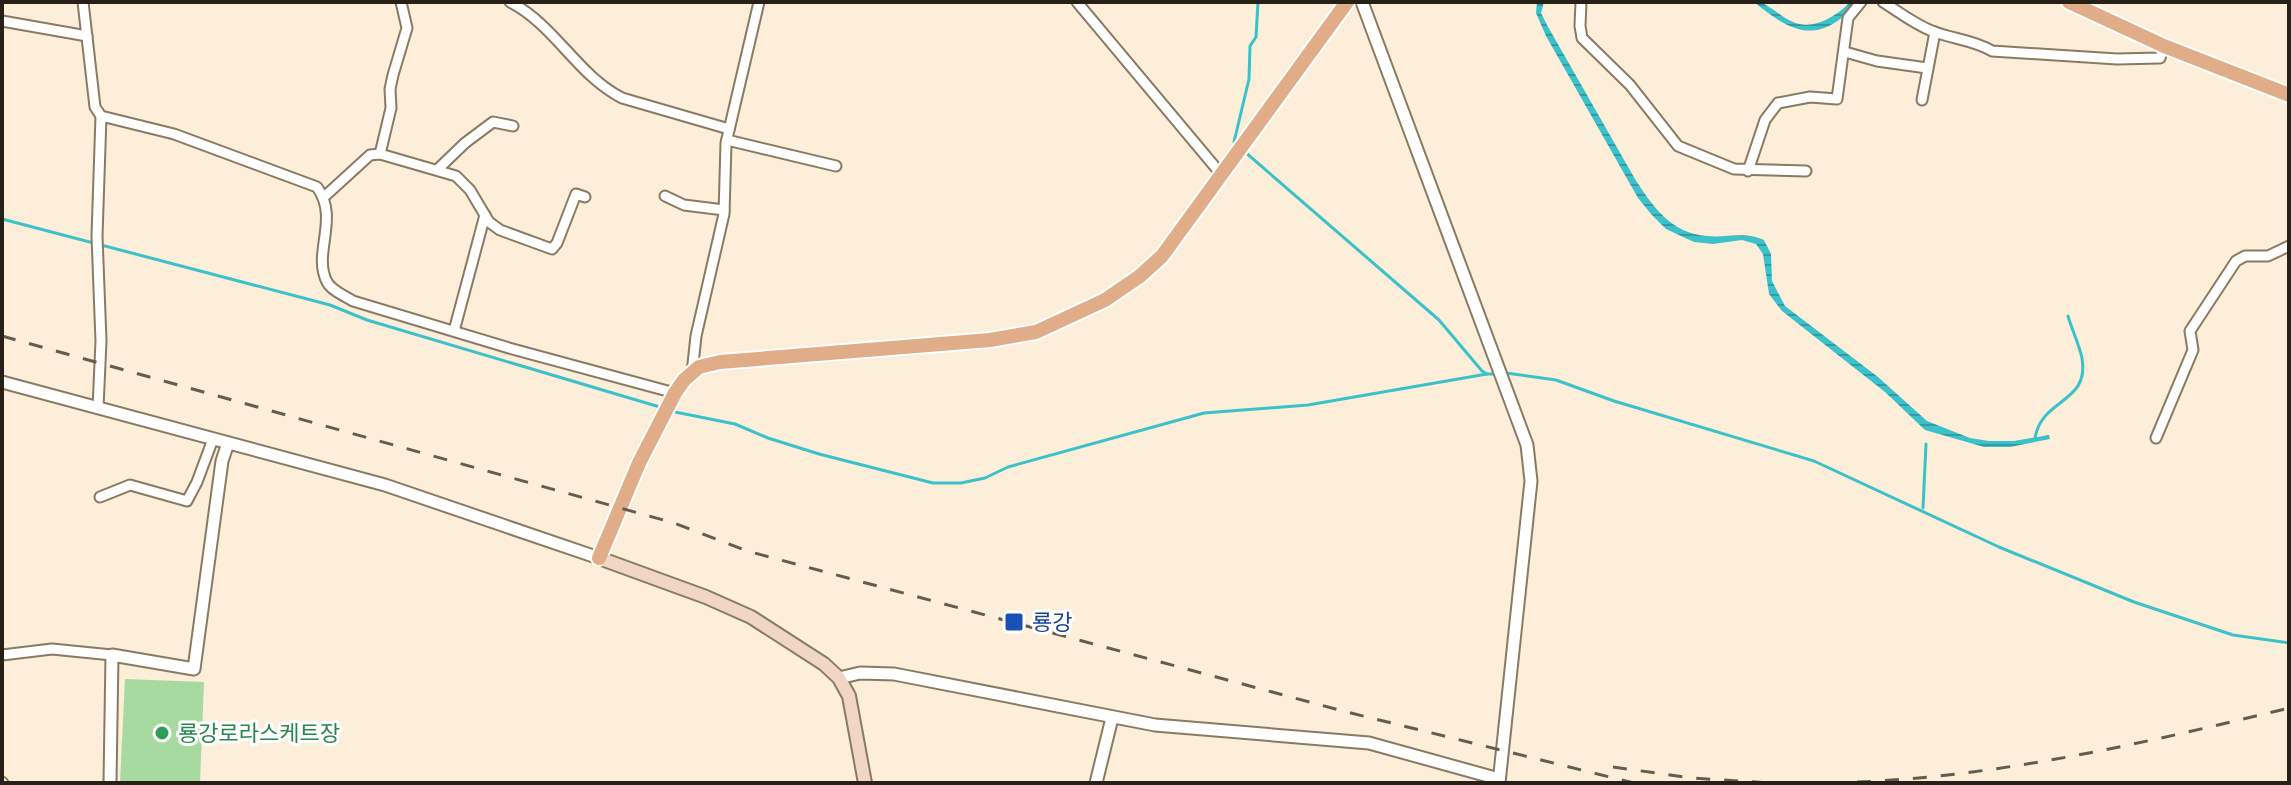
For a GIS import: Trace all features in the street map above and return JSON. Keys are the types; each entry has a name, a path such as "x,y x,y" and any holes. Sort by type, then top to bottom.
{"main road":[{"path":"865,783 849,696 839,678 824,664 751,617 599,558 639,463 670,404 699,367 720,362 990,340 1036,332 1105,300 1162,256 1347,2"},
{"path":"2069,2 2164,46 2289,95"}],"street":[{"path":"83,2 95,107 101,116 97,236 101,341 98,408"},
{"path":"380,154 391,108 390,89 407,28 401,2"},
{"path":"510,2 541,23 607,90 622,98 729,129"},
{"path":"692,373 696,336 720,237 727,140 759,2"},
{"path":"1077,2 1221,174"},
{"path":"839,678 860,673 894,674 1112,718 1204,731 1369,743 1499,781 1531,481 1527,445 1362,2"},
{"path":"1581,2 1582,38 1644,100 1673,141 1688,152 1734,169 1806,171"},
{"path":"1748,171 1765,120 1778,103 1802,97 1837,99 1848,18 1861,2"},
{"path":"1883,2 1916,24 1992,51 2052,56 2160,58 2164,46"},
{"path":"2,21 87,36"},
{"path":"1922,100 1935,32"},
{"path":"1845,52 1877,61 1927,68"},
{"path":"101,116 174,134 317,187 328,211 324,264 327,282 353,301 454,331 670,404"},
{"path":"438,169 493,122 513,126"},
{"path":"727,140 836,166"},
{"path":"324,197 370,155 380,154 456,176 470,190 489,222 500,230 552,249 576,194 585,197"},
{"path":"665,196 684,205 724,210"},
{"path":"454,331 485,215"},
{"path":"2156,438 2193,350 2190,331 2236,261 2245,256 2268,256 2289,246"},
{"path":"2,382 385,485 599,558"},
{"path":"100,497 130,485 187,501 213,439"},
{"path":"2,655 52,649 112,655 194,669 222,461 228,443"},
{"path":"110,783 112,655"},
{"path":"1096,783 1112,718"}],"green space":[{"name":"룡강로라스케트장","path":"125,679 204,682 200,783 120,783"}],"water":[{"path":"1537,2 1544,2 1541,13 1547,25 1635,179 1664,217 1695,234 1750,236 1764,240 1771,254 1772,281 1785,306 1878,377 1927,421 1970,438 1989,441 2014,441 2049,435 2050,439 2010,447 1984,447 1925,430 1885,392 1782,311 1769,294 1763,254 1756,244 1742,240 1713,244 1694,242 1666,229 1638,198 1546,36 1536,13"},
{"path":"1754,2 1764,4 1793,22 1809,25 1832,17 1850,2 1858,2 1831,25 1819,30 1807,30 1782,22"}],"waterway":[{"path":"1237,144 1234,142 1249,79 1250,46 1256,37 1258,2"},
{"path":"1245,152 1439,320 1482,371 1498,374"},
{"path":"2,219 330,305 367,320 663,408"},
{"path":"2035,438 2046,415 2072,393 2083,373 2081,353 2068,316"},
{"path":"1506,373 1556,380 1614,401 1814,461 1999,547 2134,602 2233,635 2289,643"},
{"path":"670,411 735,424 819,454 933,483 961,483 1204,413 1308,405 1487,374"},
{"path":"1923,508 1926,444"}],"railway":[{"path":"2,336 674,523 747,551 1343,711 1634,783"},
{"path":"1829,783 2003,768 2118,747 2289,708"},
{"path":"1613,767 1692,778 1770,783"}],"place":[{"name":"룡강","path":"1014,622"},
{"name":"룡강로라스케트장","path":"162,733"}]}
